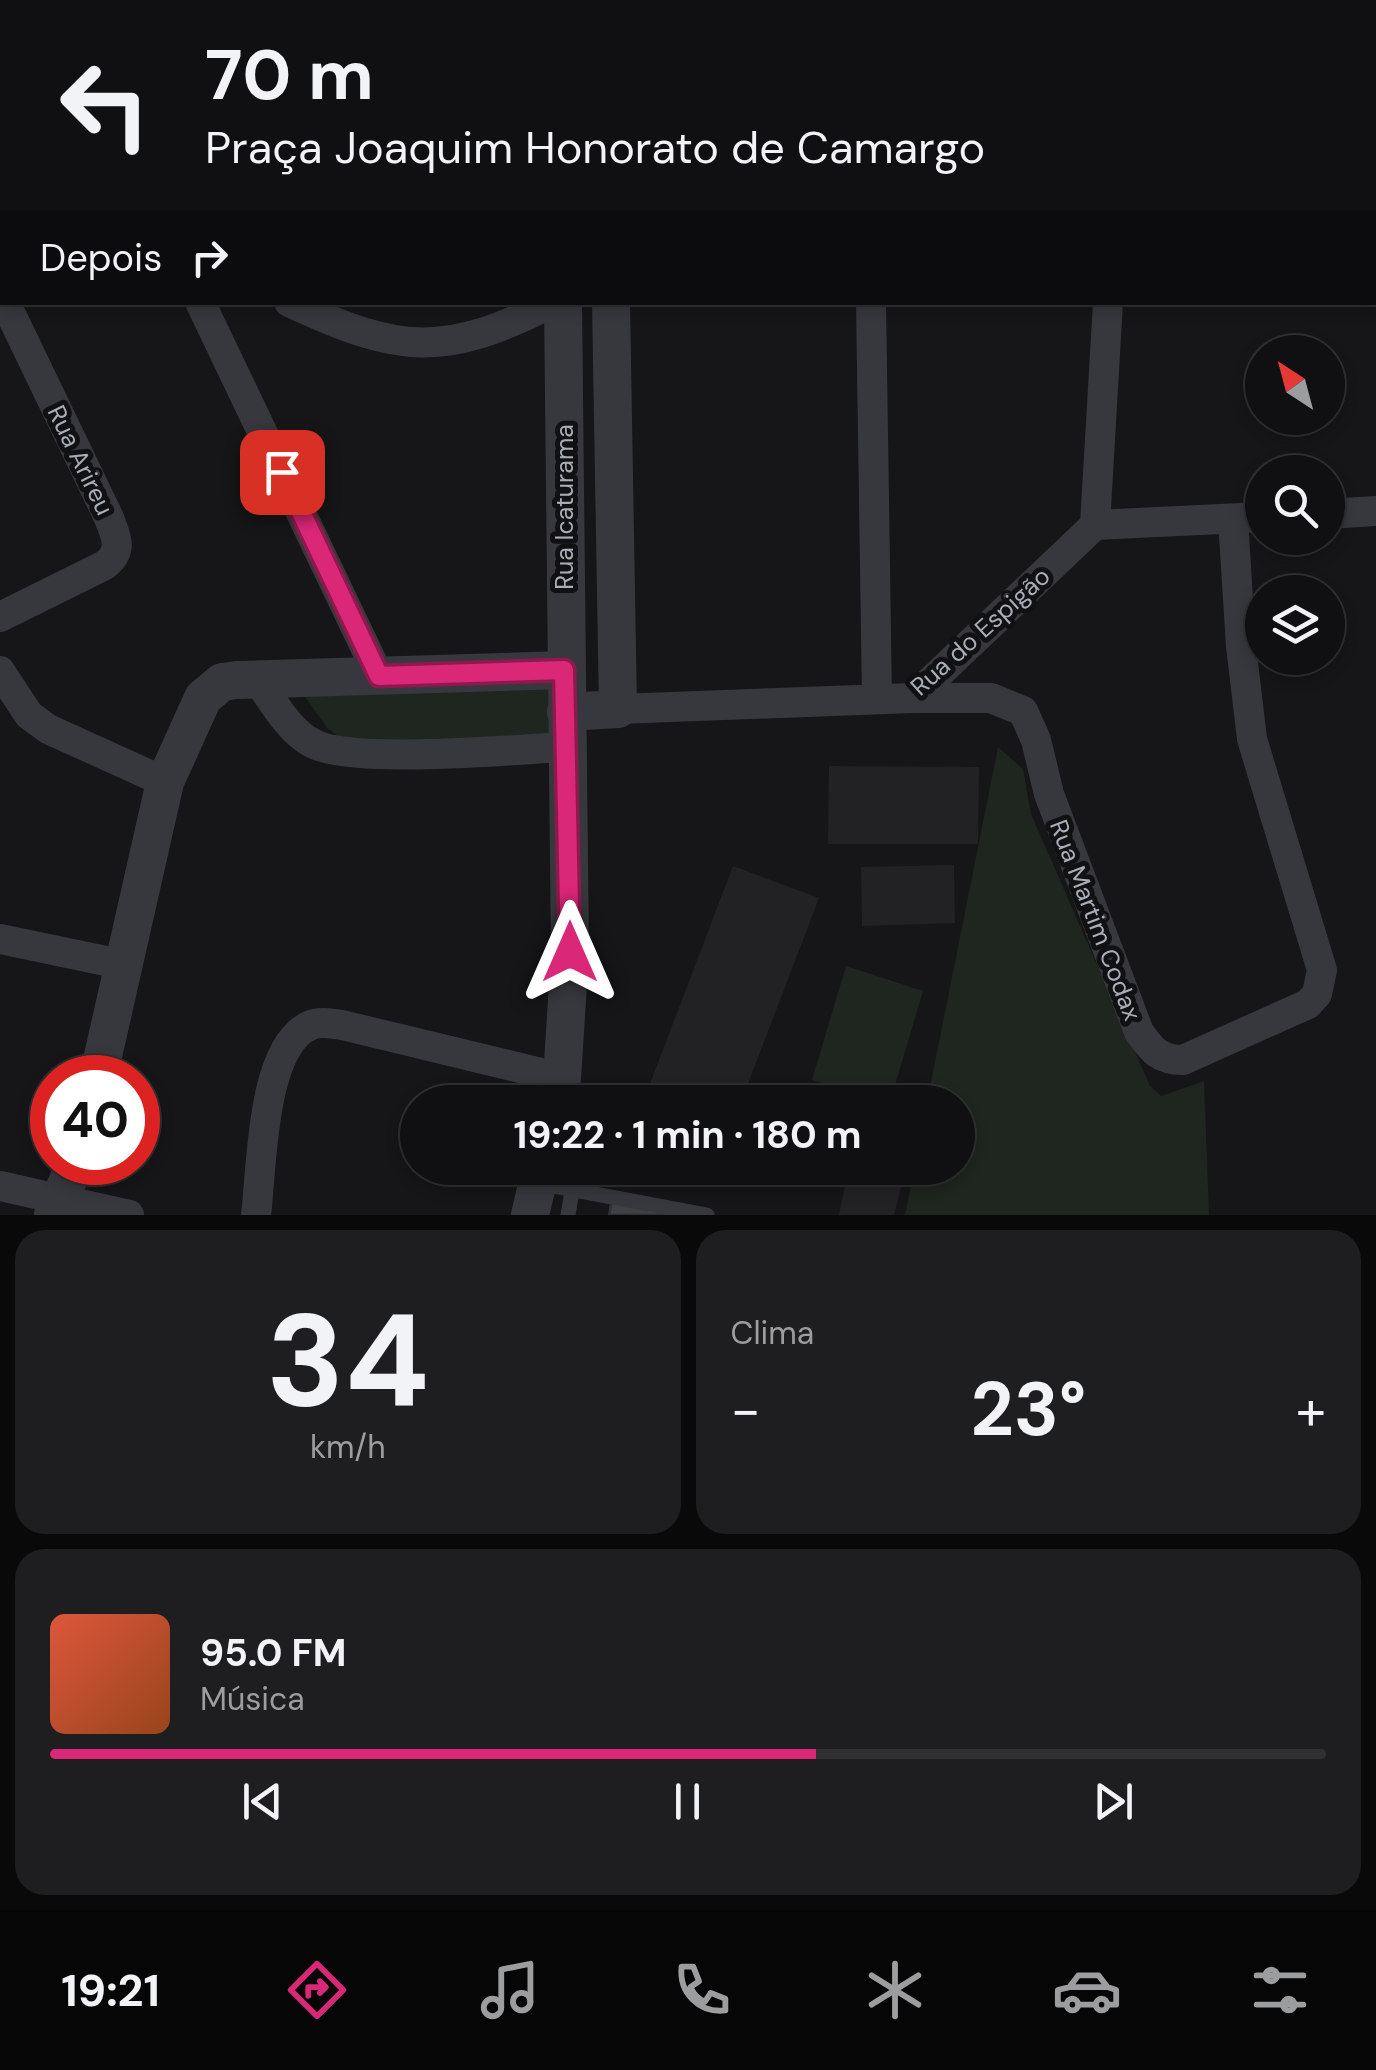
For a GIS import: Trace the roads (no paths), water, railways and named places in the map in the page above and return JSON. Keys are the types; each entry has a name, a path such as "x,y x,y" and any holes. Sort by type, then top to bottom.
{"street":[{"name":"Rua Arireu","path":"0,617 106,564 118,549 108,518 5,305"},
{"path":"201,305 379,676"},
{"path":"295,305 348,330 396,342 446,343 491,332 548,305"},
{"name":"Rua Icaturama","path":"559,1085 570,952 563,305"},
{"name":"Rua Icaturama","path":"610,305 618,709"},
{"path":"871,305 878,698"},
{"path":"1108,305 1096,526 1245,518"},
{"path":"1345,513 1376,511"},
{"name":"Rua do Espigão","path":"567,729 618,709 913,698 1096,526"},
{"name":"Rua Martim Codax","path":"913,698 991,698 1023,711 1036,740 1049,794 1139,1032 1154,1053 1166,1060 1183,1060 1308,1004 1317,994 1322,970 1252,739 1241,646 1246,555"},
{"path":"0,670 28,715 48,729 165,782"},
{"path":"103,1055 165,782 202,698 222,682 256,679 564,670"},
{"path":"256,679 294,730 312,744 334,751 421,753 567,729"},
{"path":"0,939 124,965"},
{"path":"256,1215 270,1092 280,1058 292,1038 308,1026 320,1022 342,1025 542,1085"},
{"path":"0,1186 57,1207 128,1215"}],"lane":[{"path":"545,1189 568,1215"},
{"path":"545,1189 707,1215"}]}
